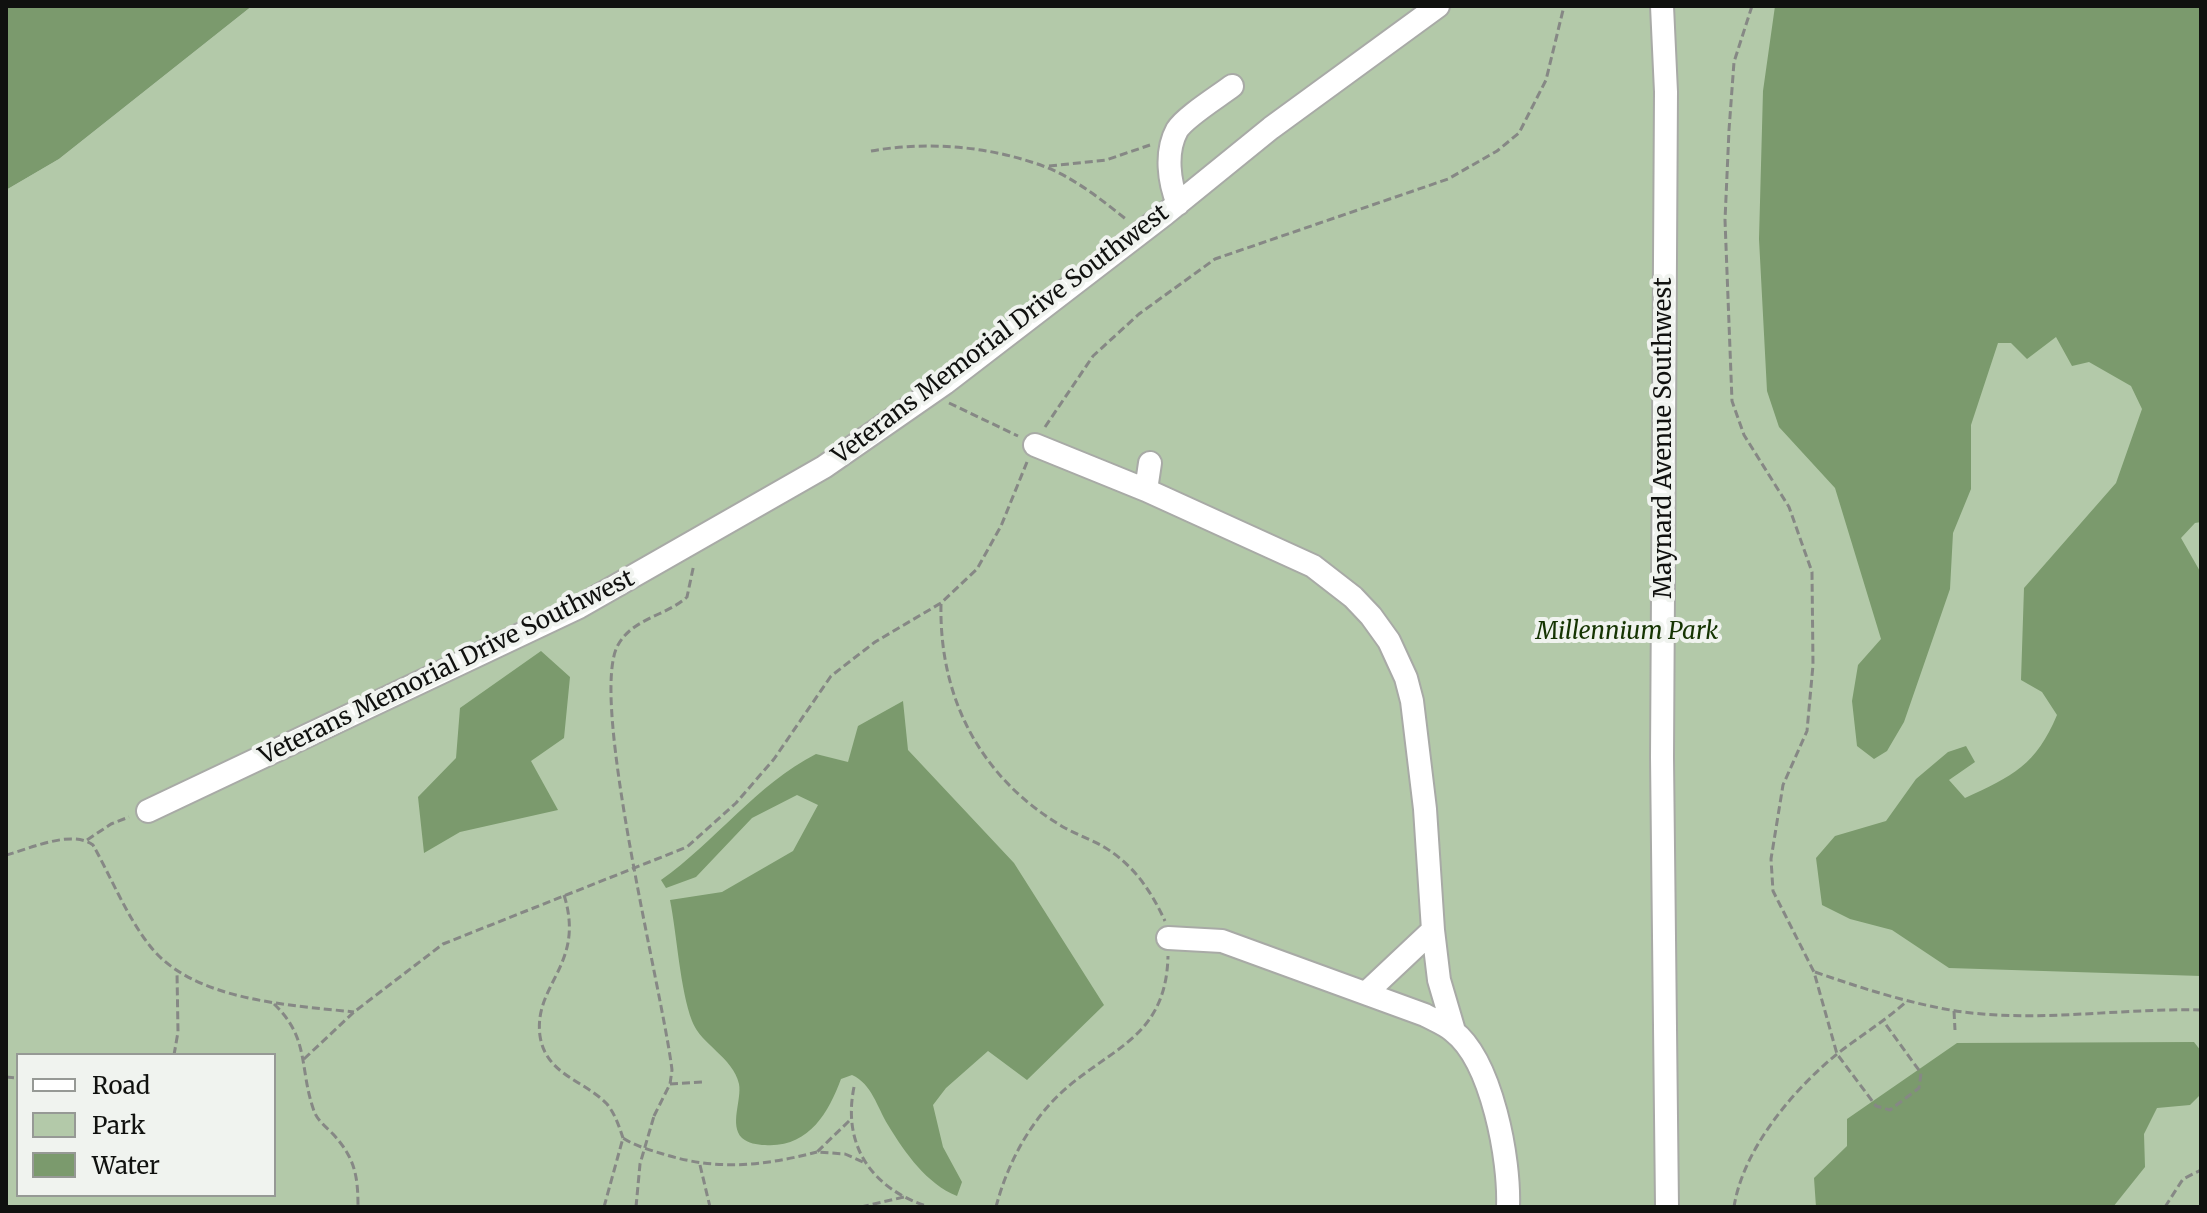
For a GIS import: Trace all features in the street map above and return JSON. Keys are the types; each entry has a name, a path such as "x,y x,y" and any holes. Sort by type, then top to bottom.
{"street":[{"name":"Veterans Memorial Drive Southwest","path":"148,811 280,752 579,607 824,467 933,391 1178,204 1282,119 1438,6"},
{"name":"Maynard Avenue Southwest","path":"1662,6 1666,92 1662,757 1667,1207"},
{"path":"1178,204 1170,184 1178,128 1232,86"},
{"path":"1035,445 1146,490 1313,566 1353,597 1389,641 1406,678 1412,701 1425,809 1439,980 1454,1031 1486,1083 1502,1128 1509,1177 1508,1207"},
{"path":"1146,490 1150,463"},
{"path":"1366,993 1433,930"},
{"path":"1168,938 1222,941 1425,1015 1454,1031"}],"path":[{"path":"304,1059 354,1012 443,944 687,847 736,803 774,759 831,676 875,642 941,603 977,569 991,547 1035,445 1060,402 1093,356 1139,314 1215,259 1448,179 1497,151 1519,133 1546,80 1564,6"},
{"path":"1752,6 1734,62 1729,130 1725,220 1730,284 1732,401 1744,435 1789,507 1812,572 1813,665 1807,731 1783,785 1771,859 1773,891 1814,972 1837,1054 1876,1106 1890,1110 1919,1088 1921,1073 1884,1022"},
{"path":"1045,166 1106,160 1175,137"},
{"path":"871,151 910,144 945,147 989,152 1045,166 1096,196 1142,232"},
{"path":"933,391 955,408 1035,445"},
{"path":"636,1207 640,1164 654,1116 670,1084 671,1064 615,744 612,668 619,643 631,629 687,597 695,560 693,544"},
{"path":"941,603 940,636 948,675 969,736 1017,795 1066,829 1106,848 1148,884 1166,923 1168,938 1168,971 1159,1006 1146,1028 1050,1104 1019,1147 996,1207"},
{"path":"6,855 61,840 87,840 111,824 148,811"},
{"path":"87,840 149,945 177,972 274,1004 354,1012"},
{"path":"564,895 571,933 567,957 543,1008 541,1038 558,1070 608,1105 623,1138 604,1207"},
{"path":"174,1053 178,1032 177,972"},
{"path":"1814,972 1907,1001 1954,1011 2032,1014 2201,1010"},
{"path":"1734,1207 1736,1193 1763,1136 1799,1091 1837,1054 1884,1022 1907,1001"},
{"path":"274,1004 294,1026 304,1059 314,1114 348,1151 356,1166 358,1207"},
{"path":"1954,1011 1955,1030"},
{"path":"670,1084 703,1082"},
{"path":"854,1087 849,1121 865,1163 881,1182 904,1197 929,1207"},
{"path":"817,1152 849,1121"},
{"path":"623,1138 700,1165 744,1167 817,1152 845,1154 865,1163"},
{"path":"700,1165 710,1207"},
{"path":"2165,1207 2183,1179 2201,1170"},
{"path":"861,1207 904,1197"}],"green space":[{"name":"Millennium Park","path":"252,6 2201,6 2201,1207 6,1207 6,190 59,159"}],"water":[{"path":"6,6 252,6 59,159 6,190"},
{"path":"1775,6 2201,6 2201,522 2195,523 2181,538 2201,573 2201,976 1949,968 1892,930 1850,919 1822,905 1816,858 1835,836 1886,821 1916,779 1948,752 1966,746 1975,762 1949,780 1965,798 2010,775 2041,746 2057,715 2042,692 2021,680 2024,588 2116,483 2142,409 2131,386 2089,362 2072,366 2056,337 2027,359 2011,343 1998,343 1971,425 1971,489 1953,533 1950,589 1904,722 1887,751 1874,759 1857,746 1852,701 1858,665 1881,639 1835,488 1779,427 1767,391 1759,239 1763,91"},
{"path":"541,651 570,677 564,738 531,761 558,810 460,832 424,853 418,797 456,758 460,708"},
{"path":"903,701 908,750 1014,863 1104,1005 1027,1080 988,1051 946,1088 933,1105 943,1147 962,1182 957,1196 936,1184 909,1157 865,1084 852,1075 841,1079 823,1116 805,1135 780,1144 759,1145 744,1140 736,1126 739,1084 736,1075 692,1021 670,900 722,892 793,851 818,805 797,795 752,818 696,877 666,888 661,880 795,766 816,754 848,762 858,726"},
{"path":"2194,1042 2201,1051 2201,1094 2190,1105 2157,1108 2144,1134 2145,1167 2113,1207 1816,1207 1814,1178 1847,1146 1847,1119 1957,1043"}]}
